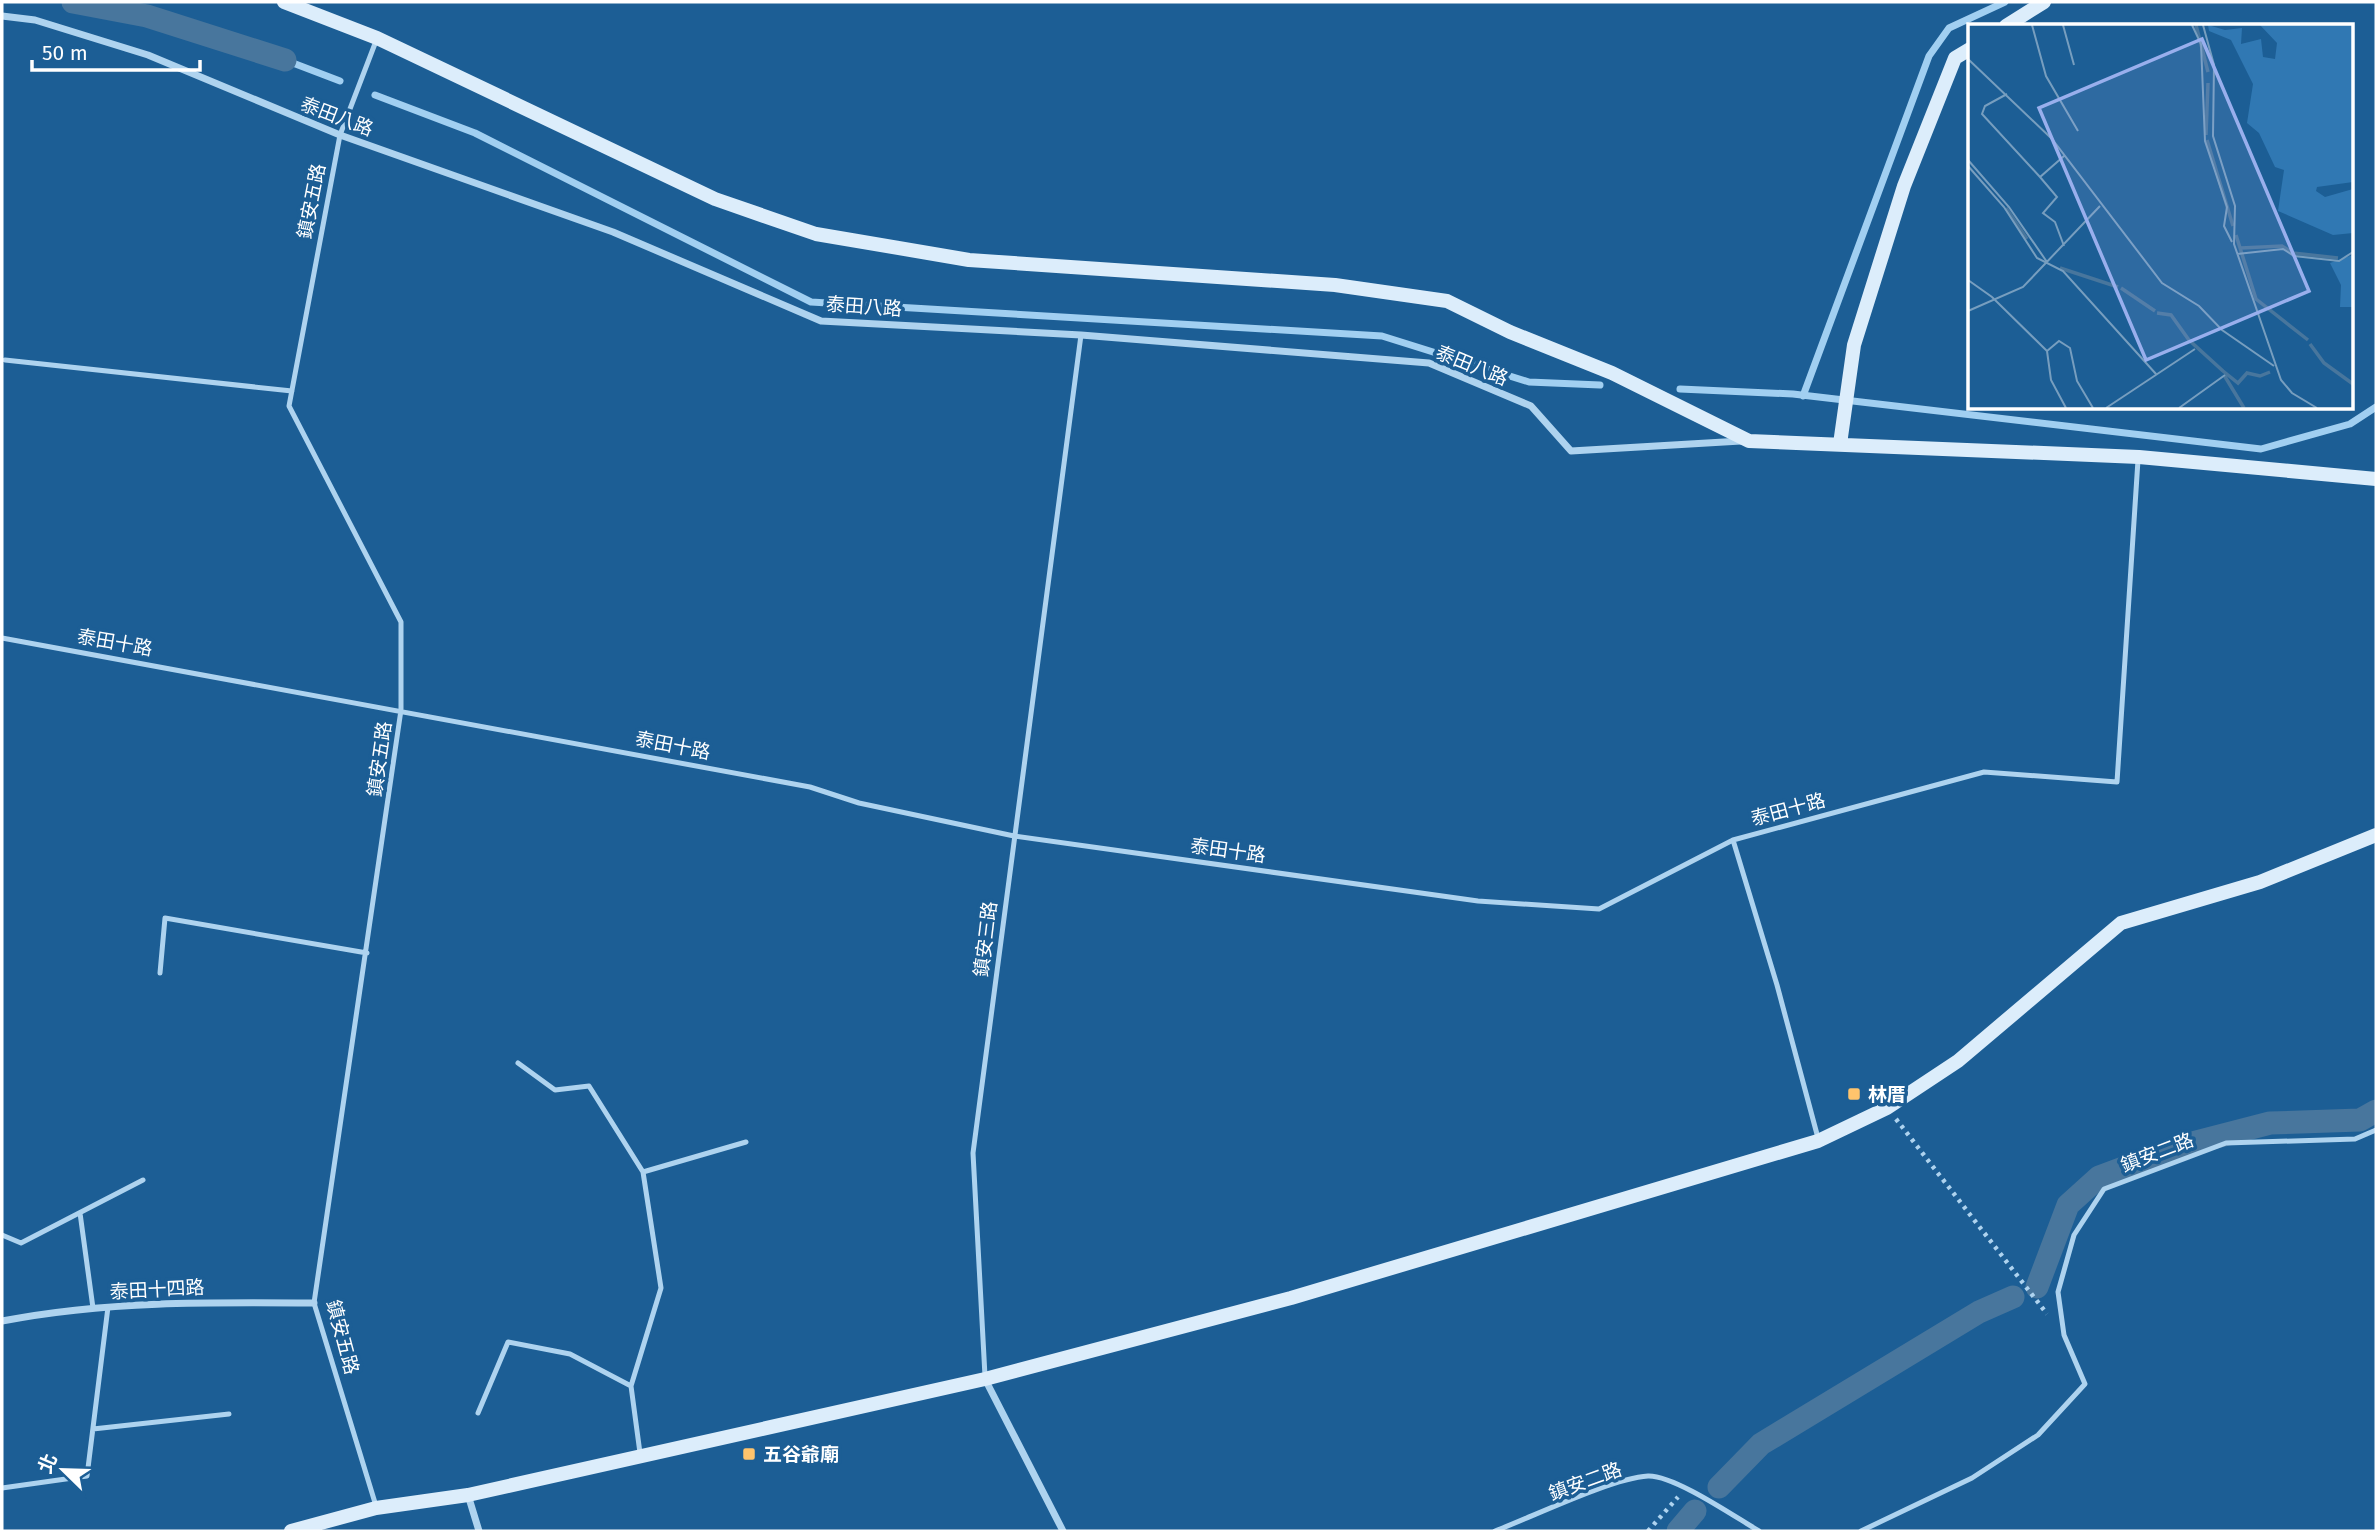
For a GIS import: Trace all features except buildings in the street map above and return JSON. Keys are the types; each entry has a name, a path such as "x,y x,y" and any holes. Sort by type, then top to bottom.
{"street":[{"path":"284,2 377,38 715,199 816,234 969,260 1335,285 1447,301 1510,332 1612,373 1749,441 2138,457 2376,479"},
{"path":"2009,24 2044,2"},
{"name":"泰田八路","path":"2,16 35,20 148,55 340,135 613,232 821,321 1081,335 1429,363 1531,406 1571,451 1749,441"},
{"path":"1840,444 1854,345 1904,186 1955,58 1968,50"},
{"path":"291,1531 376,1508 468,1495 985,1379 1291,1298 1818,1141 1887,1108 1958,1062 2121,923 2260,882 2376,835"},
{"name":"泰田十四路","path":"2,1321 64,1309 185,1302 314,1303"},
{"name":"鎮安三路","path":"985,1379 1063,1531"},
{"path":"468,1495 479,1531"}],"lane":[{"name":"鎮安五路","path":"376,1508 314,1303 401,710 401,622 289,406 340,135 377,38"},
{"name":"鎮安三路","path":"985,1379 974,1153 1081,335"},
{"path":"5,360 292,391"},
{"name":"泰田十路","path":"2,638 810,787 859,803 1014,836 1478,901 1599,909 1733,840 1984,772 2117,782 2138,457"},
{"path":"1733,840 1777,985 1818,1141"},
{"path":"160,973 165,918 367,953"},
{"path":"519,1063 555,1090 589,1086 643,1172 661,1288 631,1386 641,1457"},
{"name":"鎮安二路","path":"1861,1531 1972,1478 2038,1435 2085,1384 2064,1335 2058,1292 2074,1235 2104,1189 2226,1143 2355,1139 2376,1130"},
{"path":"643,1172 746,1142"},
{"path":"2,1235 21,1242 143,1180"},
{"path":"80,1213 93,1308"},
{"path":"2,1488 87,1476 108,1307"},
{"path":"478,1413 508,1342 570,1354 631,1386"},
{"path":"93,1429 229,1414"},
{"name":"鎮安二路","path":"1495,1531 1621,1482 1650,1476 1685,1488 1759,1531"}],"path":[{"path":"1887,1108 2064,1335"},
{"path":"1648,1531 1685,1488"}],"waterway":[{"path":"73,2 147,16 285,60"},
{"path":"1803,396 1929,56 1949,28 2005,2"},
{"path":"285,60 340,81"},
{"path":"375,95 475,133 811,302 1382,336 1529,382 1600,385"},
{"path":"1680,389 1793,394 2261,449 2350,424 2376,407"},
{"path":"2037,1287 2068,1205 2099,1177 2185,1145 2270,1123 2360,1120 2376,1111"},
{"path":"1719,1487 1761,1444 1979,1312 2013,1297"},
{"path":"1678,1531 1695,1511"}],"place":[{"name":"林厝","path":"1854,1094"},
{"name":"五谷爺廟","path":"749,1454"}]}
